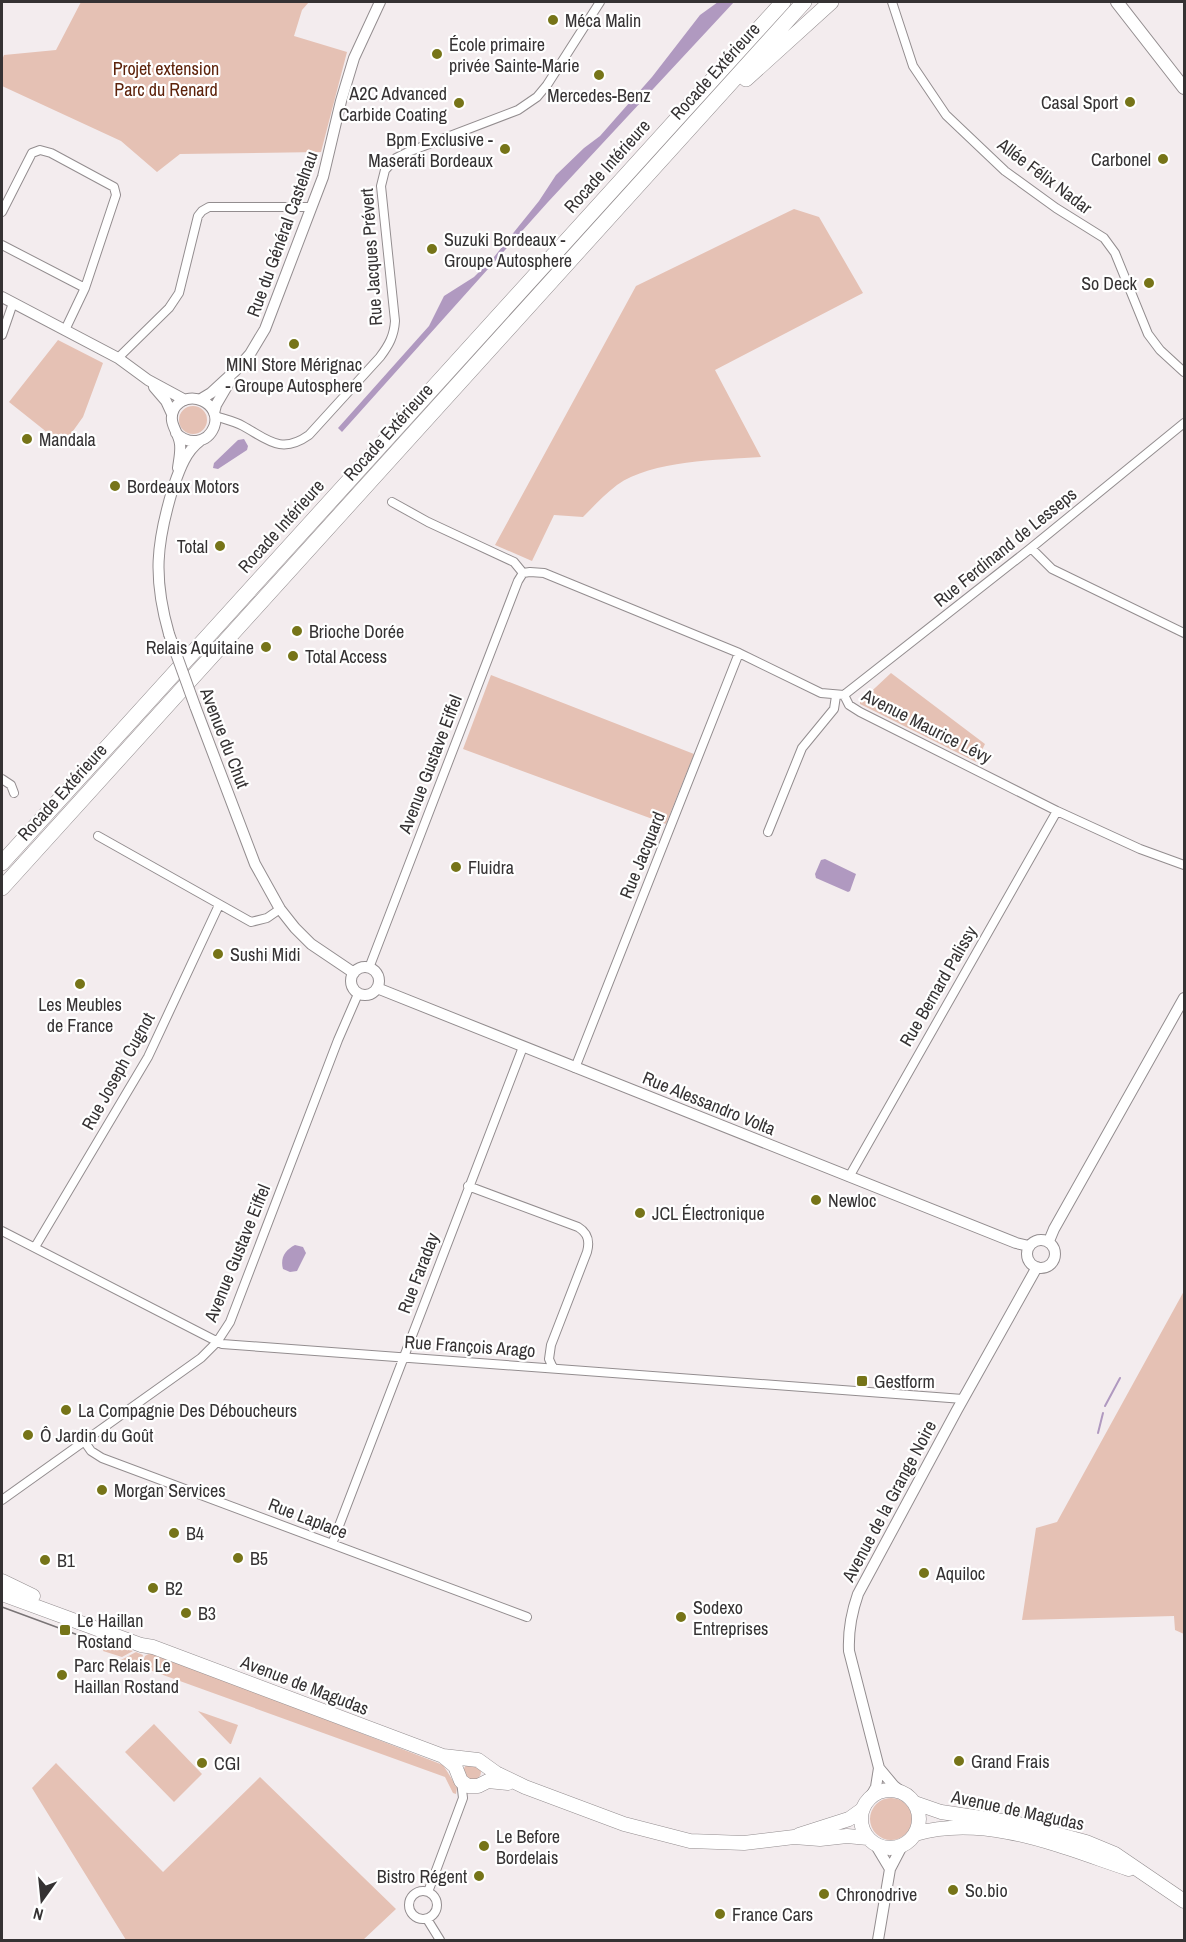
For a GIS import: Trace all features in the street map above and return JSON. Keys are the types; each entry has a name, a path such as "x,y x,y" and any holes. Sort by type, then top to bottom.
{"highway":[{"path":"758,29 771,2"},
{"name":"Rocade Intérieure","path":"2,863 783,2"},
{"name":"Rocade Extérieure","path":"2,888 804,2"},
{"path":"707,109 723,104 761,64 831,2"}],"main road":[{"path":"1117,2 1185,88"},
{"name":"Avenue de Magudas","path":"3,1585 143,1639 153,1647 443,1756 467,1760"},
{"name":"Avenue de Magudas","path":"443,1756 455,1767 460,1777"},
{"path":"525,1787 498,1781 468,1786 460,1777 461,1765 467,1760 478,1760 496,1773 525,1787 624,1824 690,1841 744,1843 794,1837 820,1839 847,1836 872,1841 884,1848 902,1846 915,1834 920,1819 910,1798 887,1790 849,1819 794,1837"},
{"path":"479,1784 486,1773 484,1765"},
{"name":"Avenue de Magudas","path":"910,1798 941,1812 1015,1823 1086,1842 1115,1854 1185,1901"},
{"path":"867,1803 862,1824 872,1841"},
{"name":"Avenue de Magudas","path":"915,1834 931,1829 962,1828 1003,1832 1061,1846 1142,1874"}],"street":[{"name":"Rue du Général Castelnau","path":"341,101 343,78 350,51 375,2"},
{"name":"Rue du Général Castelnau","path":"201,399 236,370 250,354 265,329 323,177 354,58 380,2"},
{"name":"Rue Jacques Prévert","path":"215,414 242,425 270,442 284,445 295,443 309,435 390,343 394,327 381,186 385,170 402,154 511,113 537,97 600,2"},
{"name":"Allée Félix Nadar","path":"892,2 913,66 946,115 1005,171 1056,208 1104,238 1115,253 1148,334 1160,350 1185,372"},
{"path":"2,212 32,153 40,150 114,187 116,195 85,288 65,330"},
{"path":"118,358 169,308 179,293 198,216 202,211 209,207 311,207"},
{"path":"2,245 85,288"},
{"path":"2,297 118,358 148,380 185,400"},
{"path":"2,335 12,303"},
{"name":"Rue du Général Castelnau","path":"215,414 216,405 236,370"},
{"path":"148,380 166,401 172,414"},
{"path":"213,430 215,414 201,399 185,400 178,404 172,414 171,421 176,434 187,441 200,441 229,421"},
{"name":"Rue Ferdinand de Lesseps","path":"840,696 1031,548 1185,423"},
{"name":"Avenue du Chut","path":"176,434 180,443 177,477"},
{"name":"Avenue du Chut","path":"200,441 187,456 177,477 164,518 159,547 160,598 169,634 255,864 280,909 295,928 311,944 354,973"},
{"path":"392,502 428,522 514,562 523,573"},
{"path":"1031,548 1052,569 1185,633"},
{"name":"Avenue Maurice Lévy","path":"523,573 544,573 740,653 821,693 840,696 860,712 1057,811 1140,849 1185,865"},
{"name":"Avenue Gustave Eiffel","path":"369,968 523,573"},
{"name":"Rue Jacquard","path":"575,1068 740,653"},
{"path":"768,832 802,748 834,709 840,696"},
{"path":"2,779 11,785 14,793"},
{"name":"Rue Bernard Palissy","path":"849,1177 1057,811"},
{"path":"98,836 251,922 267,918 280,909"},
{"name":"Rue Joseph Cugnot","path":"35,1247 148,1057 219,904"},
{"path":"361,968 369,968 378,976 377,988 367,995 358,994 352,987 351,977 361,968"},
{"name":"Rue Alessandro Volta","path":"377,988 1016,1244 1029,1246"},
{"name":"Avenue Gustave Eiffel","path":"2,1500 201,1358 218,1342 230,1322 338,1040 358,994"},
{"path":"1049,1241 1185,998"},
{"name":"Rue Faraday","path":"332,1544 523,1047"},
{"path":"468,1186 578,1227 587,1234 589,1244 587,1252 551,1345 549,1359 553,1368"},
{"name":"Rue François Arago","path":"2,1230 218,1342 228,1345 963,1399"},
{"path":"1036,1240 1049,1241 1055,1249 1055,1258 1050,1265 1037,1267 1028,1258 1029,1246 1036,1240"},
{"name":"Avenue de la Grange Noire","path":"910,1798 894,1786 879,1768 849,1651 848,1632 851,1613 858,1594 1037,1267"},
{"name":"Rue Laplace","path":"84,1442 91,1451 102,1458 527,1617"},
{"path":"867,1803 876,1787 879,1768"},
{"path":"460,1777 463,1798"},
{"path":"428,1892 463,1798 479,1784"},
{"path":"872,1841 890,1869"},
{"path":"878,1941 890,1869 902,1846"},
{"path":"428,1892 434,1898 437,1906 434,1914 427,1919 418,1919 414,1916 409,1904 415,1894 428,1892"},
{"path":"427,1919 440,1941"}],"green space":[{"name":"Projet extension Parc du Renard","path":"81,2 309,2 302,10 294,36 347,52 321,152 180,154 157,172 121,141 2,86 4,55 56,50"},
{"path":"794,209 819,217 863,293 715,370 761,457 686,463 648,470 632,477 617,485 583,517 554,515 532,561 495,545 636,286"},
{"path":"58,340 103,363 83,417 63,445 9,402"},
{"path":"193,406 203,410 207,420 203,430 193,434 183,430 179,420 183,410"},
{"path":"891,673 985,744 976,762 860,704"},
{"path":"491,675 694,754 666,824 463,749"},
{"path":"1184,1291 1184,1634 1175,1630 1174,1616 1022,1620 1036,1528 1057,1522"},
{"path":"107,1641 133,1651 122,1657 103,1651"},
{"path":"136,1652 143,1655 139,1666 121,1660"},
{"path":"152,1652 443,1765 457,1787 456,1794 453,1793 445,1777 141,1667 145,1656"},
{"path":"198,1711 238,1725 231,1744 230,1744"},
{"path":"154,1724 202,1774 174,1802 125,1752"},
{"path":"56,1763 163,1872 260,1777 396,1909 363,1940 126,1940 32,1788"},
{"path":"472,1763 478,1766 481,1772 478,1778 472,1781 466,1778 463,1772 466,1766"},
{"path":"891,1798 899,1799 906,1804 911,1811 911,1827 906,1834 899,1839 891,1840 883,1839 876,1834 871,1827 870,1819 871,1811 876,1804 883,1799"}],"shaded area":[{"path":"718,2 734,2 548,202 342,432 338,428 429,326 444,296 474,277 494,257 539,201 556,175 600,136 652,77 700,15"},
{"path":"244,439 248,446 247,450 218,469 213,468 214,463 238,440"},
{"path":"825,859 856,874 850,891 816,878 815,874 821,860"},
{"path":"295,1245 303,1247 306,1253 297,1271 290,1272 283,1269 282,1261 288,1249"}],"waterway":[{"path":"1105,1406 1120,1378"},
{"path":"1098,1433 1103,1413"}],"tram line":[{"path":"2,1607 97,1642"}],"place":[{"name":"Méca Malin","path":"553,20"},
{"name":"École primaire privée Sainte-Marie","path":"437,54"},
{"name":"Mercedes-Benz","path":"599,75"},
{"name":"Casal Sport","path":"1130,102"},
{"name":"A2C Advanced Carbide Coating","path":"459,103"},
{"name":"Bpm Exclusive - Maserati Bordeaux","path":"505,149"},
{"name":"Carbonel","path":"1163,159"},
{"name":"Suzuki Bordeaux - Groupe Autosphere","path":"432,249"},
{"name":"So Deck","path":"1149,283"},
{"name":"MINI Store Mérignac - Groupe Autosphere","path":"294,344"},
{"name":"Mandala","path":"27,439"},
{"name":"Bordeaux Motors","path":"115,486"},
{"name":"Total","path":"220,546"},
{"name":"Brioche Dorée","path":"297,631"},
{"name":"Relais Aquitaine","path":"266,647"},
{"name":"Total Access","path":"293,656"},
{"name":"Fluidra","path":"456,867"},
{"name":"Sushi Midi","path":"218,954"},
{"name":"Les Meubles de France","path":"80,984"},
{"name":"Newloc","path":"816,1200"},
{"name":"JCL Électronique","path":"640,1213"},
{"name":"Gestform","path":"862,1381"},
{"name":"La Compagnie Des Déboucheurs","path":"66,1410"},
{"name":"Ô Jardin du Goût","path":"28,1435"},
{"name":"Morgan Services","path":"102,1490"},
{"name":"B4","path":"174,1533"},
{"name":"B5","path":"238,1558"},
{"name":"B1","path":"45,1560"},
{"name":"Aquiloc","path":"924,1573"},
{"name":"B2","path":"153,1588"},
{"name":"B3","path":"186,1613"},
{"name":"Sodexo Entreprises","path":"681,1617"},
{"name":"Le Haillan Rostand","path":"65,1630"},
{"name":"Parc Relais Le Haillan Rostand","path":"62,1675"},
{"name":"Grand Frais","path":"959,1761"},
{"name":"CGI","path":"202,1763"},
{"name":"Le Before Bordelais","path":"484,1846"},
{"name":"Bistro Régent","path":"479,1876"},
{"name":"So.bio","path":"953,1890"},
{"name":"Chronodrive","path":"824,1894"},
{"name":"France Cars","path":"720,1914"}]}
